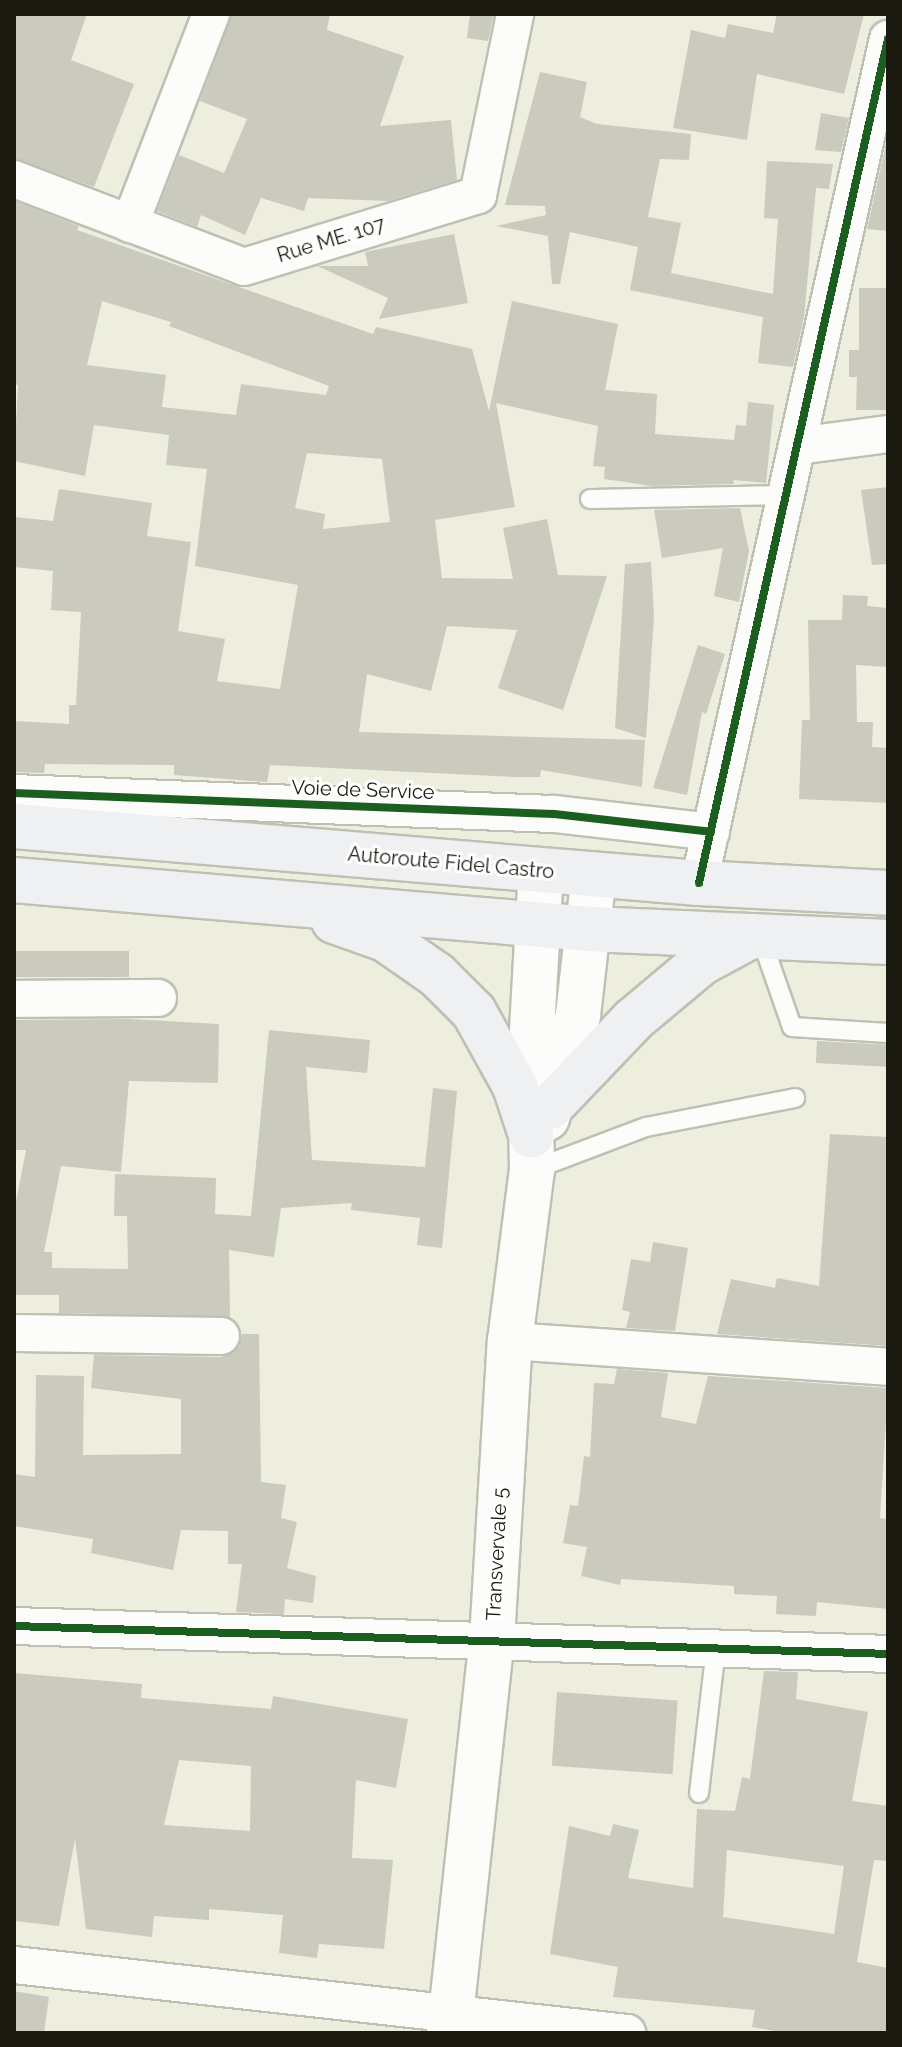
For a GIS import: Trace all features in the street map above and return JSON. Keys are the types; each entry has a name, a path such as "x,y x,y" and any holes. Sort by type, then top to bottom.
{"highway":[{"name":"Autoroute Fidel Castro","path":"14,826 594,875 888,893"},
{"path":"14,880 590,929 888,942"},
{"path":"287,903 385,939 437,975 474,1012 493,1043 538,1137 633,1020 701,963 756,935"}],"main road":[{"name":"Transvervale 5","path":"471,2024 510,1341 538,1137 536,925 541,870"},
{"name":"Transvervale 5","path":"538,1137 578,1015 594,875"}],"street":[{"path":"130,224 211,14"},
{"name":"Rue ME. 107","path":"14,179 244,267 478,195 515,14"},
{"path":"699,883 888,39"},
{"path":"797,446 888,434"},
{"name":"Voie de Service","path":"14,793 554,814 711,832"},
{"path":"14,999 158,998"},
{"path":"14,1333 221,1336"},
{"path":"510,1341 888,1367"},
{"path":"14,1626 888,1654"},
{"path":"14,1965 471,2024 627,2033"}],"lane":[{"path":"590,499 786,495"},
{"path":"756,935 792,1027 888,1033"},
{"path":"538,1137 646,1127 795,1098"},
{"path":"699,1793 716,1648"}],"building":[{"path":"14,14 87,14 71,60 134,84 94,187 14,158"},
{"path":"232,14 330,14 327,30 404,56 380,126 451,120 457,180 388,201 308,198 304,211 261,198 245,235 201,215 197,227 157,211 179,155 224,173 247,119 200,101"},
{"path":"470,14 494,14 488,41 467,38"},
{"path":"777,14 864,14 844,94 757,74 747,140 673,128 691,30 725,38 728,24 773,33"},
{"path":"540,72 587,82 580,117 597,124 691,134 689,160 660,159 648,217 681,223 671,273 773,294 778,219 764,218 767,161 833,164 829,189 816,188 804,317 793,367 758,363 763,317 630,290 638,247 570,232 560,284 552,284 548,236 496,226 546,215 545,206 505,205"},
{"path":"821,113 849,118 841,152 815,150"},
{"path":"888,135 888,231 867,229"},
{"path":"14,201 79,226 77,230 373,334 376,327 472,349 489,411 512,301 618,324 605,390 657,394 655,434 734,440 736,425 746,426 748,402 774,405 766,483 733,480 734,484 652,486 604,479 605,467 593,466 598,426 496,403 515,507 435,520 442,578 513,579 503,528 547,519 558,575 607,576 563,710 498,688 517,630 447,626 431,691 367,674 359,732 645,740 642,787 541,770 540,777 514,777 270,765 267,782 174,775 174,765 45,764 44,773 14,772 14,721 69,724 69,705 76,705 81,612 51,610 53,571 14,567 15,517 53,521 59,489 152,503 147,536 191,542 178,631 225,639 217,681 280,689 298,585 195,566 207,469 166,465 169,435 94,425 85,476 14,461 18,385 14,384","holes":["102,301 171,322 169,326 329,386 326,395 241,384 236,415 162,407 166,375 87,365","307,453 382,459 390,522 323,529 325,514 295,508"]},
{"path":"454,234 468,303 379,319 388,298 317,266 368,266 365,252"},
{"path":"859,288 888,288 888,410 856,410 857,377 849,377 849,350 859,350"},
{"path":"888,487 888,564 872,565 861,490"},
{"path":"740,508 749,551 739,602 714,596 723,548 662,558 654,510"},
{"path":"651,562 654,616 646,738 615,728 625,564"},
{"path":"843,595 868,596 867,606 888,608 888,667 856,665 857,722 873,722 872,747 888,748 888,803 799,799 802,720 810,720 808,620 842,620"},
{"path":"698,645 725,654 706,714 702,712 687,795 653,788"},
{"path":"14,951 129,951 129,977 14,977"},
{"path":"130,1019 219,1024 218,1083 129,1081 121,1172 61,1166 44,1252 52,1252 52,1268 128,1269 127,1216 114,1216 115,1174 216,1178 215,1214 251,1216 269,1030 370,1040 367,1073 306,1067 312,1160 425,1167 433,1088 457,1091 442,1248 417,1245 420,1218 351,1210 352,1203 281,1208 274,1257 229,1250 230,1317 59,1313 59,1295 14,1295 14,1212 26,1150 14,1150 14,1020"},
{"path":"817,1041 888,1045 887,1067 816,1063"},
{"path":"830,1134 888,1137 888,1346 717,1334 731,1279 775,1288 777,1278 819,1286"},
{"path":"653,1242 688,1248 675,1331 626,1328 630,1312 622,1310 631,1259 650,1262"},
{"path":"242,1334 259,1334 261,1482 286,1485 281,1518 297,1522 287,1568 316,1576 313,1603 285,1599 284,1614 236,1612 242,1564 228,1564 228,1531 181,1530 173,1570 91,1553 93,1539 14,1526 14,1474 35,1477 36,1375 84,1376 83,1455 181,1454 181,1399 91,1388 94,1355 221,1357 239,1347"},
{"path":"617,1369 668,1373 661,1417 696,1424 708,1376 888,1388 880,1518 888,1519 888,1609 817,1602 816,1616 776,1614 777,1596 734,1594 734,1586 621,1579 620,1585 581,1576 587,1547 563,1543 570,1505 578,1506 584,1456 590,1457 594,1383 614,1384"},
{"path":"764,1671 798,1672 796,1699 868,1712 852,1801 888,1806 888,1861 874,1860 857,1962 888,1968 888,2033 787,2033 752,2027 755,2010 613,1997 618,1967 550,1954 569,1826 610,1836 613,1824 639,1830 628,1878 693,1888 697,1809 735,1811 742,1777 750,1779","holes":["727,1850 844,1866 834,1934 723,1917"]},
{"path":"14,1673 142,1684 141,1698 271,1709 273,1696 408,1719 396,1788 356,1780 352,1858 393,1860 384,1949 319,1944 317,1958 279,1953 283,1915 209,1909 209,1920 154,1916 152,1937 86,1929 75,1839 59,1926 14,1921","holes":["179,1760 251,1766 250,1831 164,1825"]},
{"path":"557,1692 678,1700 673,1774 552,1766"},
{"path":"14,1991 49,1997 44,2033 14,2033"}],"cycle path":[{"path":"699,883 888,39"},
{"path":"14,793 554,814 711,832"},
{"path":"14,1626 888,1654"}]}
